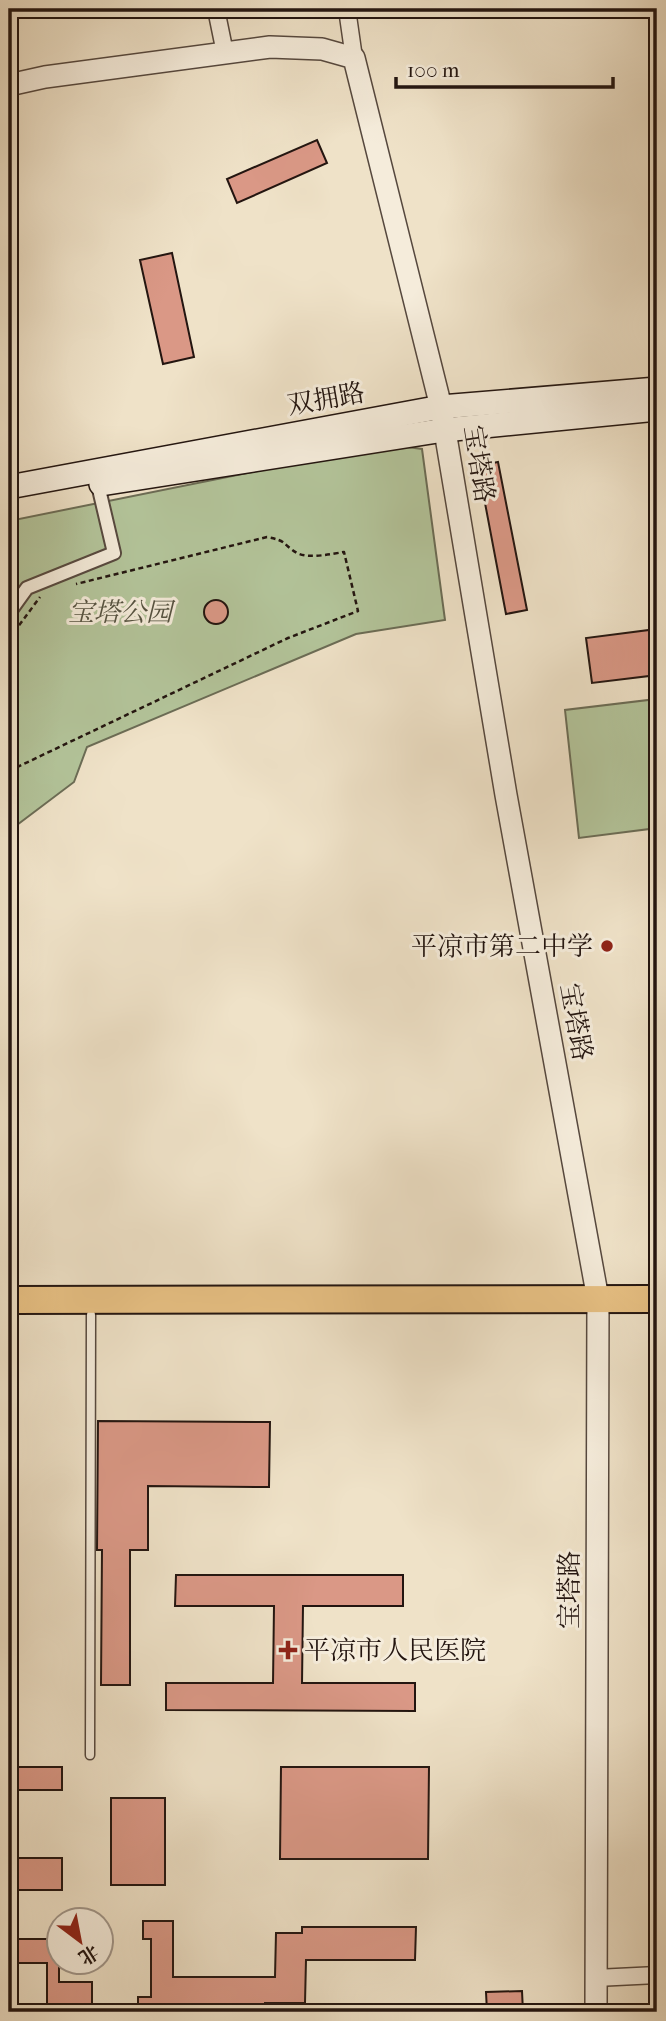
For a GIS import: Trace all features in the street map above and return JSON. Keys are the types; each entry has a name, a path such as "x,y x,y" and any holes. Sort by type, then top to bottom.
{"main road":[{"name":"双拥路","path":"9,487 443,419 657,389"},
{"name":"双拥路","path":"9,503 443,419 657,408"},
{"path":"9,1300 293,1307 598,1307 657,1299"},
{"path":"9,1316 293,1307"},
{"path":"598,1307 657,1315"}],"street":[{"path":"216,9 225,53"},
{"path":"9,85 45,77 270,47 322,49 354,58 347,9"},
{"name":"宝塔路","path":"354,58 443,419 506,795 598,1307 596,2012"},
{"path":"9,613 27,588 114,554 98,485"},
{"path":"596,1978 657,1975"}],"lane":[{"path":"89,1755 91,1315"}],"path":[{"path":"9,771 288,638 358,611 344,552 298,554 283,540 267,537 70,586"},
{"path":"9,639 42,595"}],"green space":[{"name":"宝塔公园","path":"400,446 422,449 445,620 356,634 87,747 74,782 9,831 9,521 352,452"},
{"path":"657,699 657,828 579,838 565,710"}],"building":[{"path":"317,140 327,163 237,203 227,179"},
{"path":"172,253 194,357 163,364 140,260"},
{"path":"498,462 527,610 506,614 478,466"},
{"path":"216,600 225,603 228,612 225,621 216,624 207,621 204,612 207,603"},
{"path":"657,629 657,675 592,683 586,638"},
{"path":"98,1421 270,1422 269,1487 148,1486 148,1550 130,1550 130,1685 101,1685 102,1550 97,1550"},
{"path":"176,1575 403,1575 403,1606 303,1606 302,1683 415,1683 415,1711 166,1710 166,1683 273,1683 274,1606 175,1606"},
{"path":"9,1767 62,1767 62,1790 9,1790"},
{"path":"281,1767 429,1767 428,1859 280,1859"},
{"path":"111,1798 165,1798 165,1885 111,1885"},
{"path":"9,1858 62,1858 62,1890 9,1890"},
{"path":"143,1921 173,1921 173,1977 275,1977 276,1933 302,1933 302,1927 416,1927 415,1960 306,1960 305,2003 265,2003 265,2007 173,2007 173,2012 138,2012 138,1997 151,1997 151,1939 143,1939"},
{"path":"9,1939 46,1939 46,1963 9,1963"},
{"path":"47,1976 59,1976 59,1982 92,1982 92,2012 47,2012"},
{"path":"522,1991 523,2012 487,2012 486,1992"}],"place":[{"name":"平凉市第二中学","path":"607,946"},
{"name":"平凉市人民医院","path":"288,1650"}]}
